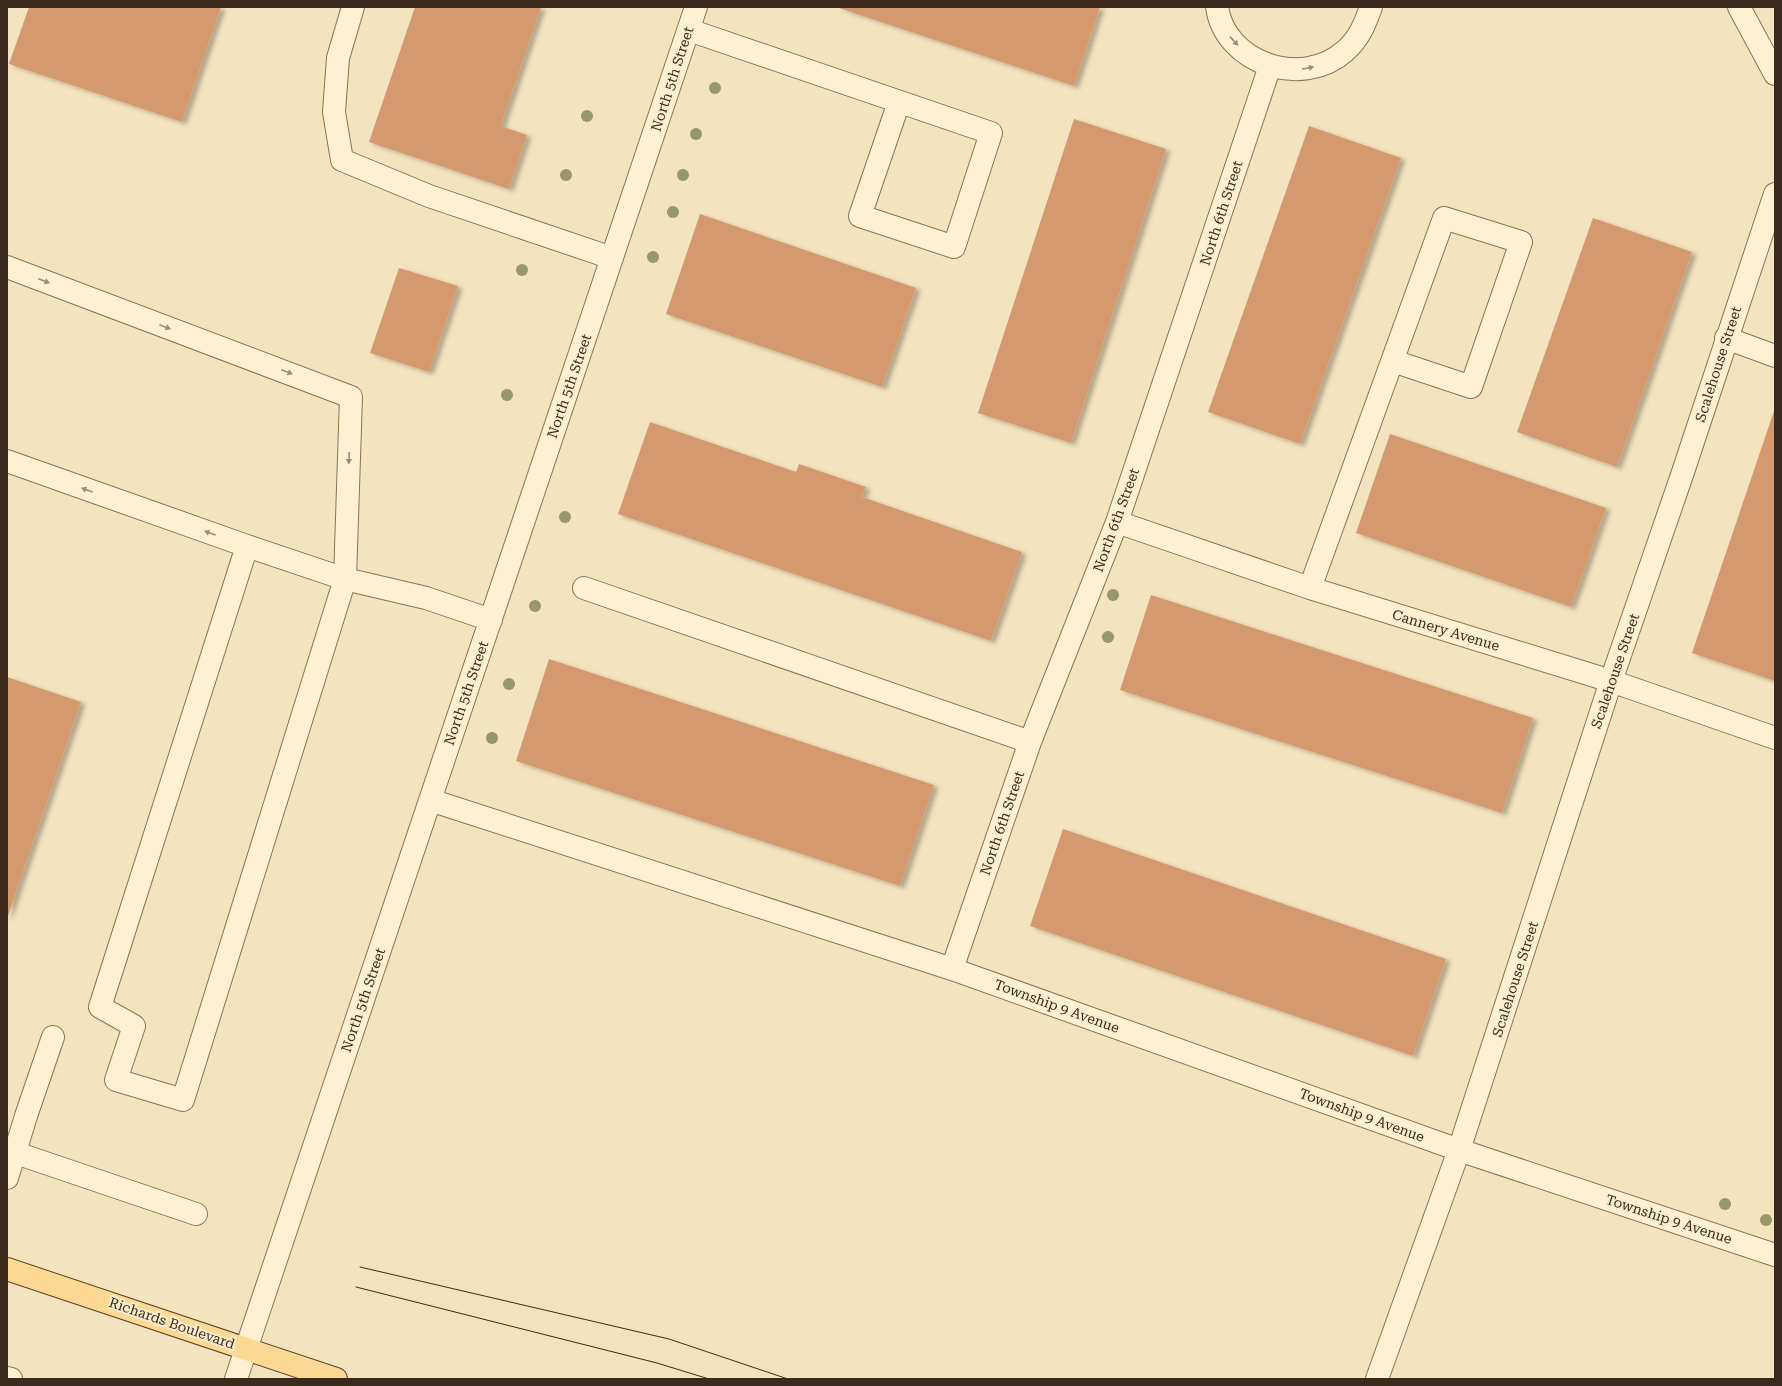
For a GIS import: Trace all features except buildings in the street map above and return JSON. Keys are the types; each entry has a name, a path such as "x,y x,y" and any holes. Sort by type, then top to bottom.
{"main road":[{"name":"Richards Boulevard","path":"7,1269 336,1379"}],"street":[{"path":"354,7 338,58 334,112 342,160 430,196 612,258"},
{"name":"North 5th Street","path":"236,1379 696,7"},
{"path":"1215,10 1230,38 1247,55 1270,66 1296,70 1322,65 1345,52 1362,31 1372,7"},
{"path":"1740,7 1775,74"},
{"path":"689,30 991,132 954,248 860,216 899,102"},
{"name":"North 6th Street","path":"952,969 1030,742 1117,522 1270,66"},
{"name":"Scalehouse Street","path":"1377,1379 1459,1150 1611,681 1683,472 1726,338 1775,194"},
{"path":"1310,588 1444,218 1521,242 1471,387 1393,361"},
{"path":"7,267 351,396 345,579 183,1100 116,1080 134,1026 100,1007 247,546"},
{"path":"1726,338 1775,356"},
{"path":"7,461 345,579 426,598 491,620"},
{"name":"Cannery Avenue","path":"1117,522 1310,588 1611,681 1775,738"},
{"path":"584,588 1030,742"},
{"name":"Township 9 Avenue","path":"430,800 952,969 1459,1150 1775,1255"},
{"path":"7,1178 11,1151 26,1116 53,1037"},
{"path":"11,1151 196,1214"},
{"path":"7,1378 11,1379"}],"tram line":[{"path":"360,1267 669,1339 788,1379"},
{"path":"356,1287 657,1363 709,1379"}]}
